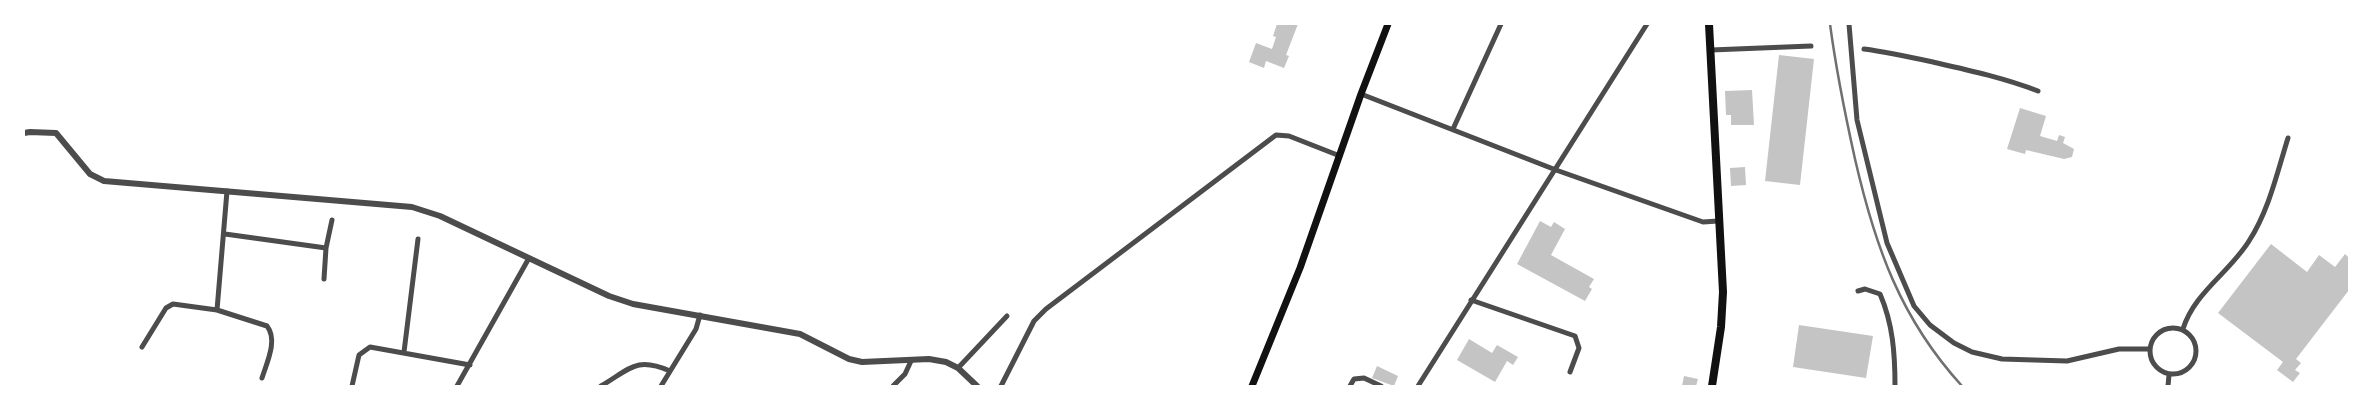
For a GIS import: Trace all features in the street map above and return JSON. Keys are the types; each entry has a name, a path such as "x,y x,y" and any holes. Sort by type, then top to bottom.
{"main road":[{"path":"1252,386 1300,268 1361,94 1388,24"},
{"path":"1709,24 1723,297 1721,327 1712,386"}],"street":[{"path":"1453,128 1501,24"},
{"path":"1418,386 1471,300 1556,170 1646,24"},
{"path":"1849,24 1858,120 1886,243 1914,306 1930,325 1954,343 1972,352 2002,359 2067,361 2120,349 2149,349"},
{"path":"1710,50 1812,46"},
{"path":"1864,49 1882,51 1966,69 2013,81 2038,90"},
{"path":"1361,94 1453,128 1556,170 1703,222 1718,221"},
{"path":"24,133 56,133 90,174 104,181 172,185 412,207 440,216 609,296 633,304 800,334 849,359 862,362 929,359 958,368 977,386"},
{"path":"1001,386 1034,321 1046,309 1276,136 1289,136 1340,156"},
{"path":"2183,329 2186,319 2197,301 2238,258 2259,224 2288,138"},
{"path":"217,310 225,234 227,191"},
{"path":"324,278 326,248 332,220"},
{"path":"225,234 326,248"},
{"path":"404,352 418,240"},
{"path":"457,386 529,258"},
{"path":"1858,291 1865,289 1880,294 1888,314 1893,340 1895,386"},
{"path":"1471,300 1574,336 1579,348 1570,372"},
{"path":"142,347 166,308 173,304 217,310 267,326 271,332 272,342 262,378"},
{"path":"661,386 696,329 700,315"},
{"path":"958,368 1008,316"},
{"path":"2175,327 2183,329 2194,340 2196,356 2189,368 2183,372 2169,375 2152,363 2149,349 2151,342 2161,330 2175,327"},
{"path":"352,386 359,355 364,349 370,347 470,365"},
{"path":"893,386 905,374 911,360"},
{"path":"601,386 640,363 655,364 670,372"},
{"path":"1567,363 1573,365"},
{"path":"2168,386 2169,375"},
{"path":"1350,386 1354,379 1364,378 1381,386"}],"building":[{"path":"1277,24 1298,24 1286,55 1289,56 1284,68 1266,61 1264,68 1249,62 1256,43 1272,49 1276,37 1273,36"},
{"path":"1779,55 1814,59 1800,185 1765,181"},
{"path":"1752,90 1754,125 1731,125 1731,115 1726,115 1725,91"},
{"path":"2020,108 2046,116 2040,136 2057,141 2059,135 2065,137 2063,143 2074,149 2072,157 2064,159 2026,150 2025,154 2007,149"},
{"path":"1745,167 1746,185 1731,186 1730,168"},
{"path":"1540,221 1551,227 1554,222 1565,229 1551,255 1594,279 1589,287 1592,289 1585,301 1517,264"},
{"path":"2271,244 2307,272 2319,255 2335,267 2345,254 2349,258 2349,290 2296,359 2301,363 2295,370 2300,373 2293,382 2277,370 2283,362 2218,313"},
{"path":"1799,325 1873,336 1866,378 1793,367"},
{"path":"1469,339 1492,353 1497,345 1518,357 1513,365 1507,361 1495,382 1457,360"},
{"path":"1377,366 1398,376 1394,386 1372,378"},
{"path":"1684,376 1698,379 1696,386 1682,386"}],"railway":[{"path":"1830,24 1841,92 1855,159 1871,222 1881,251 1906,307 1922,334 1940,360 1962,386"}]}
